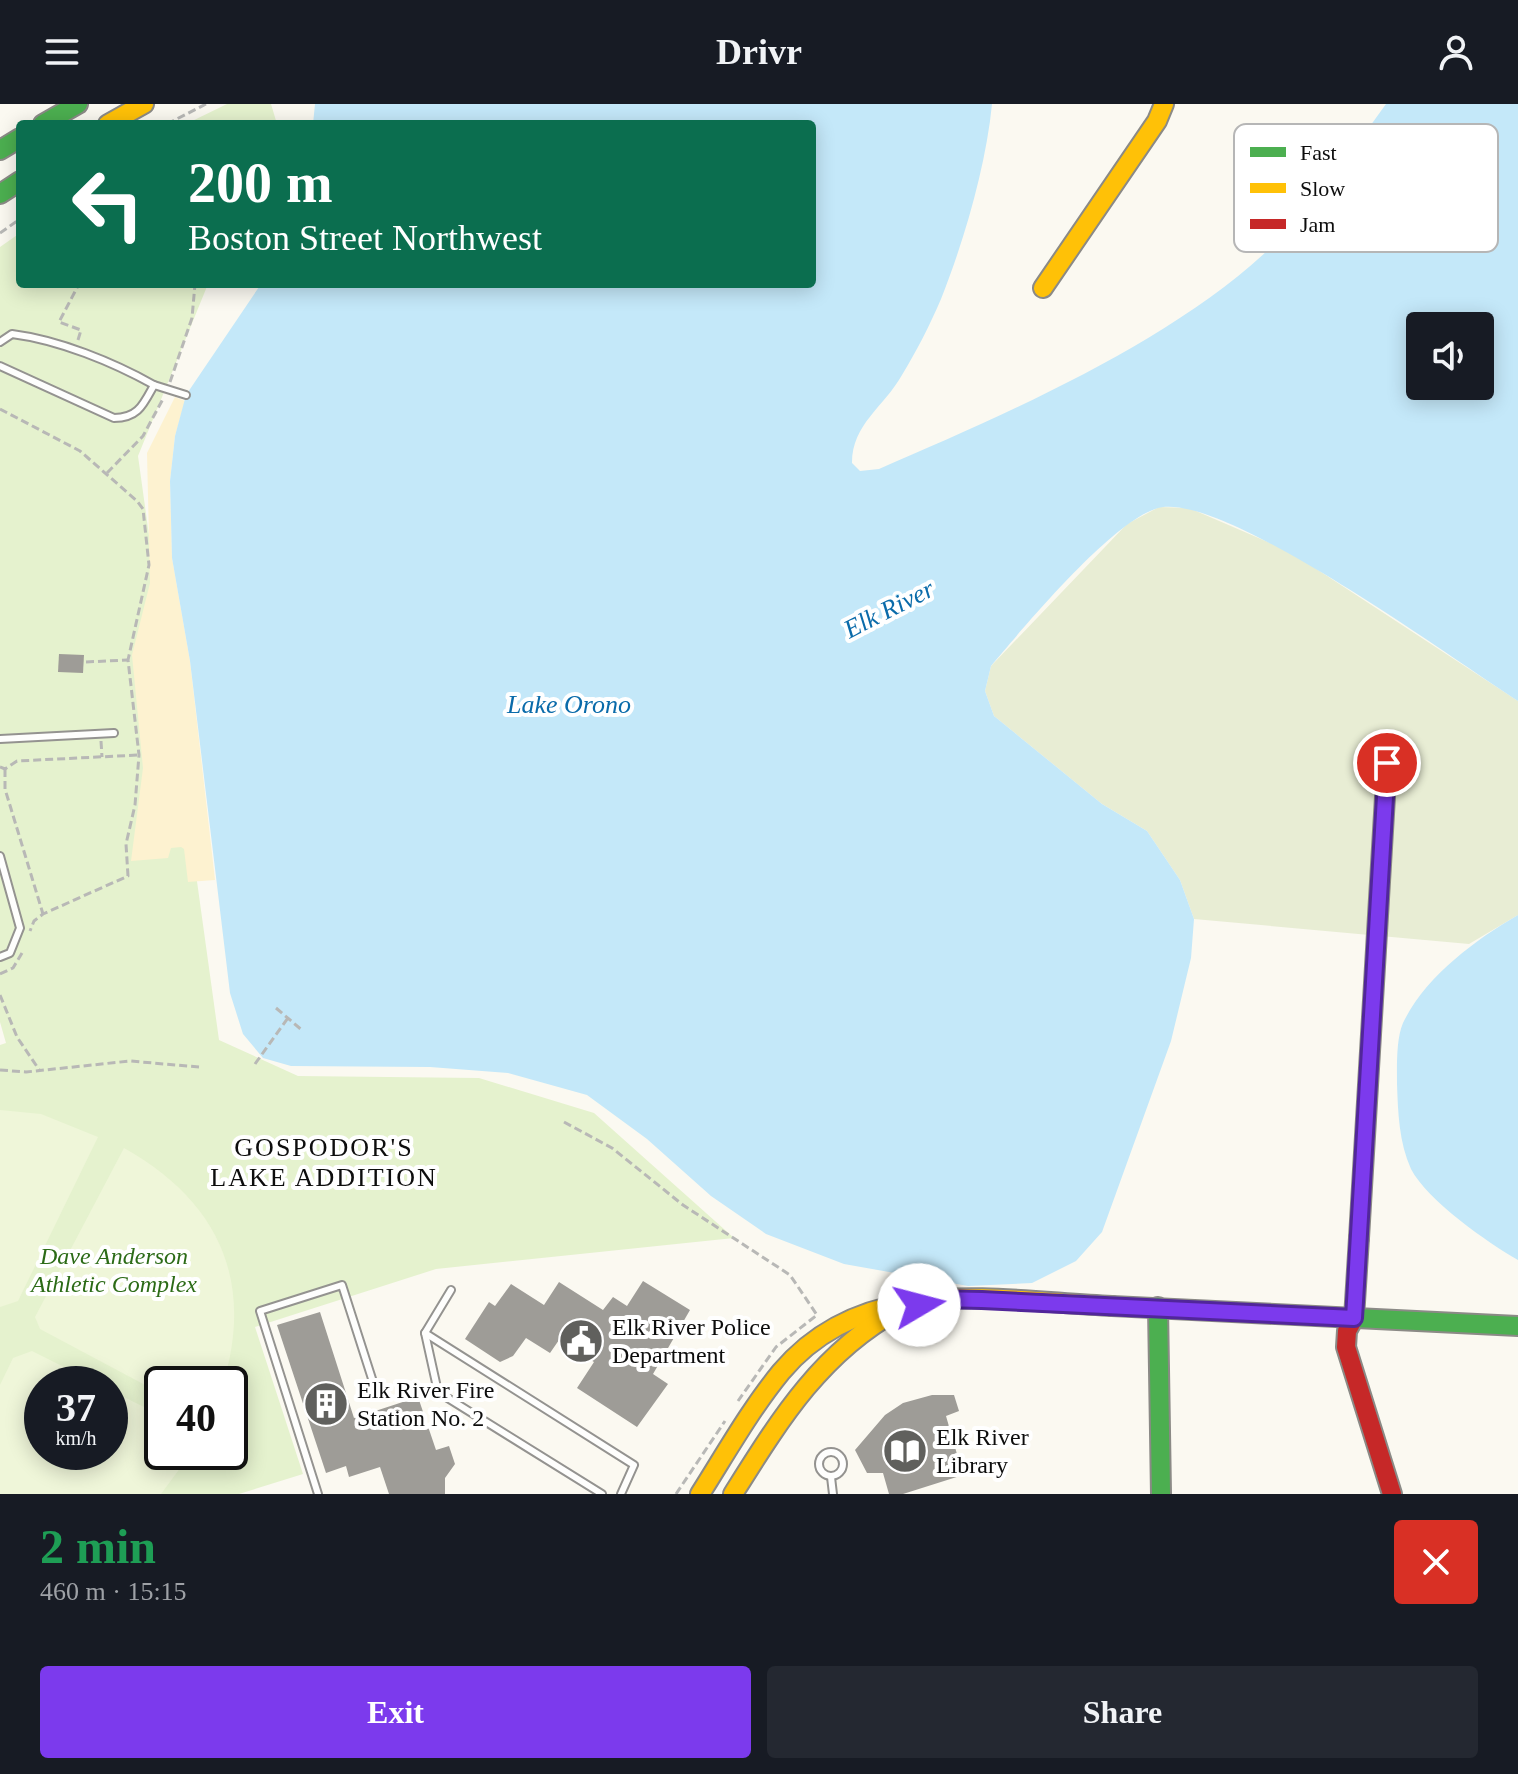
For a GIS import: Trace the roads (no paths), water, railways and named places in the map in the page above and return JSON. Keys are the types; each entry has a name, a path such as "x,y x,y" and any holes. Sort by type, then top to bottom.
{"main road":[{"path":"50,120 78,104"},
{"path":"115,120 144,104"},
{"path":"1043,288 1157,121 1164,104"},
{"path":"1387,763 1354,1318 1347,1331 1346,1347 1392,1494"},
{"path":"700,1494 775,1378 806,1343 824,1329 866,1310 909,1301 939,1299 1158,1307 1518,1326"},
{"path":"733,1494 796,1395 835,1349 877,1320 939,1299"},
{"path":"1158,1307 1161,1494"}],"lane":[{"path":"0,342 12,334 36,337 186,395"},
{"path":"0,366 114,418 129,418 141,409 154,385"},
{"path":"0,739 114,733"},
{"path":"0,856 20,928 10,953 0,957"},
{"path":"318,1494 260,1311 342,1285 374,1385"},
{"path":"451,1290 425,1333 438,1392 602,1494"},
{"path":"425,1333 634,1465 621,1494"},
{"path":"832,1452 844,1462 841,1472 831,1477 821,1472 819,1461 832,1452"},
{"path":"831,1477 833,1494"}],"water":[{"name":"Lake Orono","path":"315,104 992,104 979,178 950,277 907,366 857,437 852,463 860,471 879,469 1031,401 1083,374 1183,316 1266,252 1498,252 1498,124 1371,124 1386,104 1518,104 1518,701 1338,583 1232,525 1189,509 1158,508 1117,533 1070,577 991,666 985,691 994,716 1102,804 1147,831 1180,880 1194,919 1191,958 1171,1041 1102,1232 1076,1261 1032,1283 968,1286 844,1264 766,1234 711,1196 647,1139 587,1095 508,1073 430,1067 291,1066 263,1058 243,1034 230,993 190,661 172,558 170,481 175,436 186,395 258,288 816,288 816,120 313,120"},
{"path":"1518,915 1518,1260 1444,1207 1411,1169 1400,1127 1397,1070 1403,1023 1424,990 1469,948"}],"place":[{"name":"Elk River Police Department","path":"581,1341"},
{"name":"Elk River Fire Station No. 2","path":"326,1404"},
{"name":"Elk River Library","path":"905,1451"}],"district":[{"name":"GOSPODOR'S LAKE ADDITION","path":"324,1162"}],"water label":[{"name":"Elk River","path":"889,609"}],"park label":[{"name":"Dave Anderson Athletic Complex","path":"114,1270"}]}
